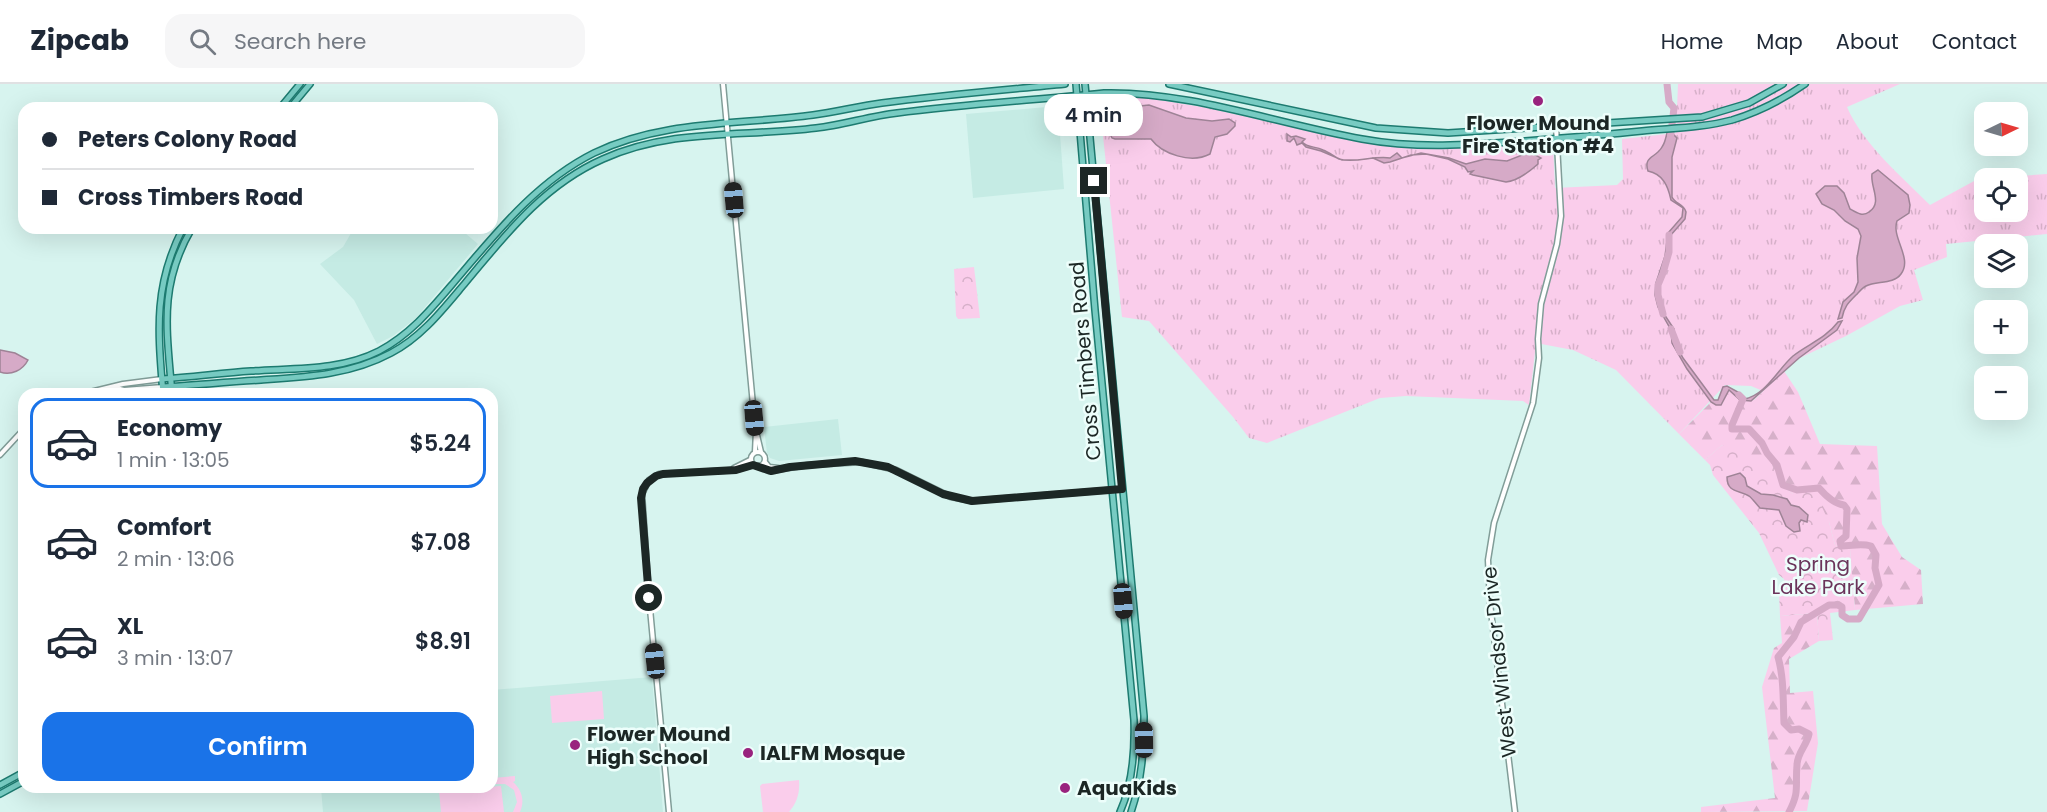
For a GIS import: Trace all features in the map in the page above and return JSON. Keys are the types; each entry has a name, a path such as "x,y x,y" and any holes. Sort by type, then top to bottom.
{"main road":[{"path":"285,102 300,84"},
{"path":"295,102 310,84"},
{"path":"498,231 534,194 568,168 592,154 630,139 667,129 812,116 884,103 1065,84"},
{"name":"Cross Timbers Road","path":"1076,84 1135,741 1128,792 1120,812"},
{"name":"Cross Timbers Road","path":"1085,84 1144,716 1141,774 1138,793 1131,812"},
{"path":"1169,84 1353,124 1396,131 1448,133 1686,119 1730,110 1760,98 1783,84"},
{"path":"180,234 165,274 160,299 159,331 163,387 323,375 352,369 380,358 400,348 432,322 529,210 548,193 598,161 638,145 675,138 814,129 893,113 1086,95 1139,93 1175,98 1350,136 1403,144 1443,146 1557,139 1719,123 1750,114 1778,102 1805,84"},
{"path":"996,91 997,103"},
{"path":"1523,128 1524,141"},
{"path":"171,387 166,329 167,300 176,261 189,234"},
{"path":"162,380 248,371 320,367 347,362 377,352 425,317 496,234"},
{"path":"0,785 18,775"},
{"path":"0,794 18,785"}],"street":[{"path":"723,84 756,431 765,462 769,467 779,469"},
{"name":"West Windsor Drive","path":"1515,812 1490,603 1488,560 1494,523 1533,403 1536,386 1541,304 1557,244 1561,216 1556,126"},
{"path":"107,388 141,381 162,380"},
{"path":"111,387 115,388"},
{"path":"150,388 163,387"},
{"path":"734,469 750,460 755,453 756,431"},
{"path":"0,455 18,436"},
{"path":"755,453 761,453"},
{"path":"750,460 766,471 847,462 869,463 896,470 951,497 972,501 1122,489"},
{"path":"669,812 649,598 642,494 649,480 659,474 734,469 756,466 765,462"}],"shaded area":[{"path":"1123,101 1130,107 1149,105 1186,118 1212,121 1229,119 1235,123 1235,126 1227,134 1215,137 1210,154 1194,158 1177,156 1162,149 1151,139 1112,138 1107,115 1112,106"},
{"path":"1058,106 1064,189 973,198 966,114"},
{"path":"1667,133 1672,133 1677,138 1672,157 1672,197 1683,207 1686,212 1685,219 1670,236 1657,290 1662,311 1674,329 1674,341 1683,358 1714,400 1718,400 1723,387 1727,386 1738,392 1744,399 1752,397 1765,388 1787,361 1842,321 1837,330 1799,358 1751,401 1740,400 1729,390 1721,405 1711,402 1687,369 1672,343 1671,330 1658,307 1655,295 1656,283 1665,256 1668,233 1682,217 1683,208 1671,200 1664,181 1658,175 1648,171 1647,162 1659,151"},
{"path":"1287,134 1291,137 1305,139 1302,142 1304,144 1337,158 1306,147 1302,143 1297,145 1294,138 1290,142 1287,141"},
{"path":"1530,152 1541,158 1538,164 1527,173 1506,182 1470,174 1473,171 1468,172 1465,167 1448,159 1426,154 1414,155 1421,153 1449,158 1466,164 1485,159 1507,161"},
{"path":"1397,153 1402,158 1384,163 1373,158 1390,158"},
{"path":"1878,170 1908,195 1909,213 1897,221 1896,228 1905,261 1904,268 1898,277 1890,281 1870,284 1863,288 1847,305 1842,318 1838,319 1843,302 1854,292 1858,282 1857,258 1861,236 1858,229 1834,210 1822,204 1816,194 1825,186 1837,186 1844,193 1850,209 1860,214 1867,213 1875,204 1872,174"},
{"path":"351,234 466,234 478,244 416,318 393,336 377,344 354,300 320,264 343,247"},
{"path":"0,350 15,353 28,360 16,371 0,372"},
{"path":"838,419 842,455 779,461 770,458 767,453 764,427"},
{"path":"1740,473 1745,478 1747,486 1761,494 1787,499 1791,505 1799,507 1808,515 1807,522 1801,520 1799,523 1800,531 1794,532 1786,526 1779,510 1760,508 1749,496 1731,488 1727,477"},
{"name":"Flower Mound High School","path":"652,677 663,812 323,812 321,793 498,793 498,690"}],"green space":[{"path":"1678,84 1900,84 1847,107 1863,134 1896,171 1930,205 1974,181 1974,222 2028,222 2028,175 2047,174 2047,234 2028,236 2028,234 1974,234 1974,241 1946,244 1947,257 1914,270 1923,300 1900,306 1846,336 1785,365 1763,391 1751,386 1725,385 1679,434 1616,370 1573,350 1536,343 1529,405 1523,401 1406,396 1380,398 1267,443 1249,438 1149,321 1122,317 1100,107 1123,98 1142,97 1208,108 1354,141 1411,148 1553,145 1555,188 1617,185 1623,179 1622,139 1676,133"},
{"path":"974,267 980,318 958,319 954,269"},
{"path":"1784,371 1798,392 1820,444 1877,446 1882,524 1902,557 1921,570 1923,604 1855,610 1850,549 1835,545 1829,522 1722,445 1705,460 1679,434 1711,402 1716,405 1722,404 1727,391 1733,392 1744,401 1754,400"},
{"name":"Spring Lake Park","path":"1722,445 1772,464 1778,483 1793,494 1815,492 1829,522 1835,545 1850,549 1855,610 1830,613 1833,640 1819,641 1817,613 1780,616 1779,592 1786,587 1784,579 1779,575 1759,533 1713,475 1710,465 1705,460"},
{"path":"1817,613 1819,641 1789,659 1790,693 1813,691 1818,743 1807,811 1701,812 1701,807 1775,798 1762,687 1774,648 1782,643 1780,616"},
{"path":"602,691 604,719 552,723 550,696"},
{"path":"515,776 513,782 522,800 520,812 513,812 517,802 514,790 505,784 498,784 498,777"},
{"path":"799,780 797,797 789,812 763,812 760,786 762,784"},
{"path":"498,786 501,786 504,812 441,812 439,793 498,793"}],"waterway":[{"path":"1667,84 1669,102 1674,108 1670,141"},
{"path":"1663,314 1658,285 1669,252 1669,235"},
{"path":"1671,329 1680,352"},
{"path":"1739,395 1743,399 1732,429 1749,429 1762,443 1777,465 1783,485 1797,490 1819,488 1833,501 1844,505 1847,509 1846,536 1840,541 1841,546 1871,546 1876,555 1875,568 1879,585 1859,619 1848,619 1842,615 1842,607 1829,605 1801,622 1794,637 1778,657 1782,681 1784,723 1791,730 1799,729 1809,734 1797,761 1796,794 1789,812"}],"place":[{"name":"Flower Mound Fire Station #4","path":"1538,101"},
{"name":"Flower Mound High School","path":"575,745"},
{"name":"IALFM Mosque","path":"748,753"},
{"name":"AquaKids","path":"1065,788"}],"route":[{"path":"649,598 641,498 647,483 659,474 736,470 753,465 771,471 855,461 888,467 943,494 972,501 1122,489 1094,181"}]}
